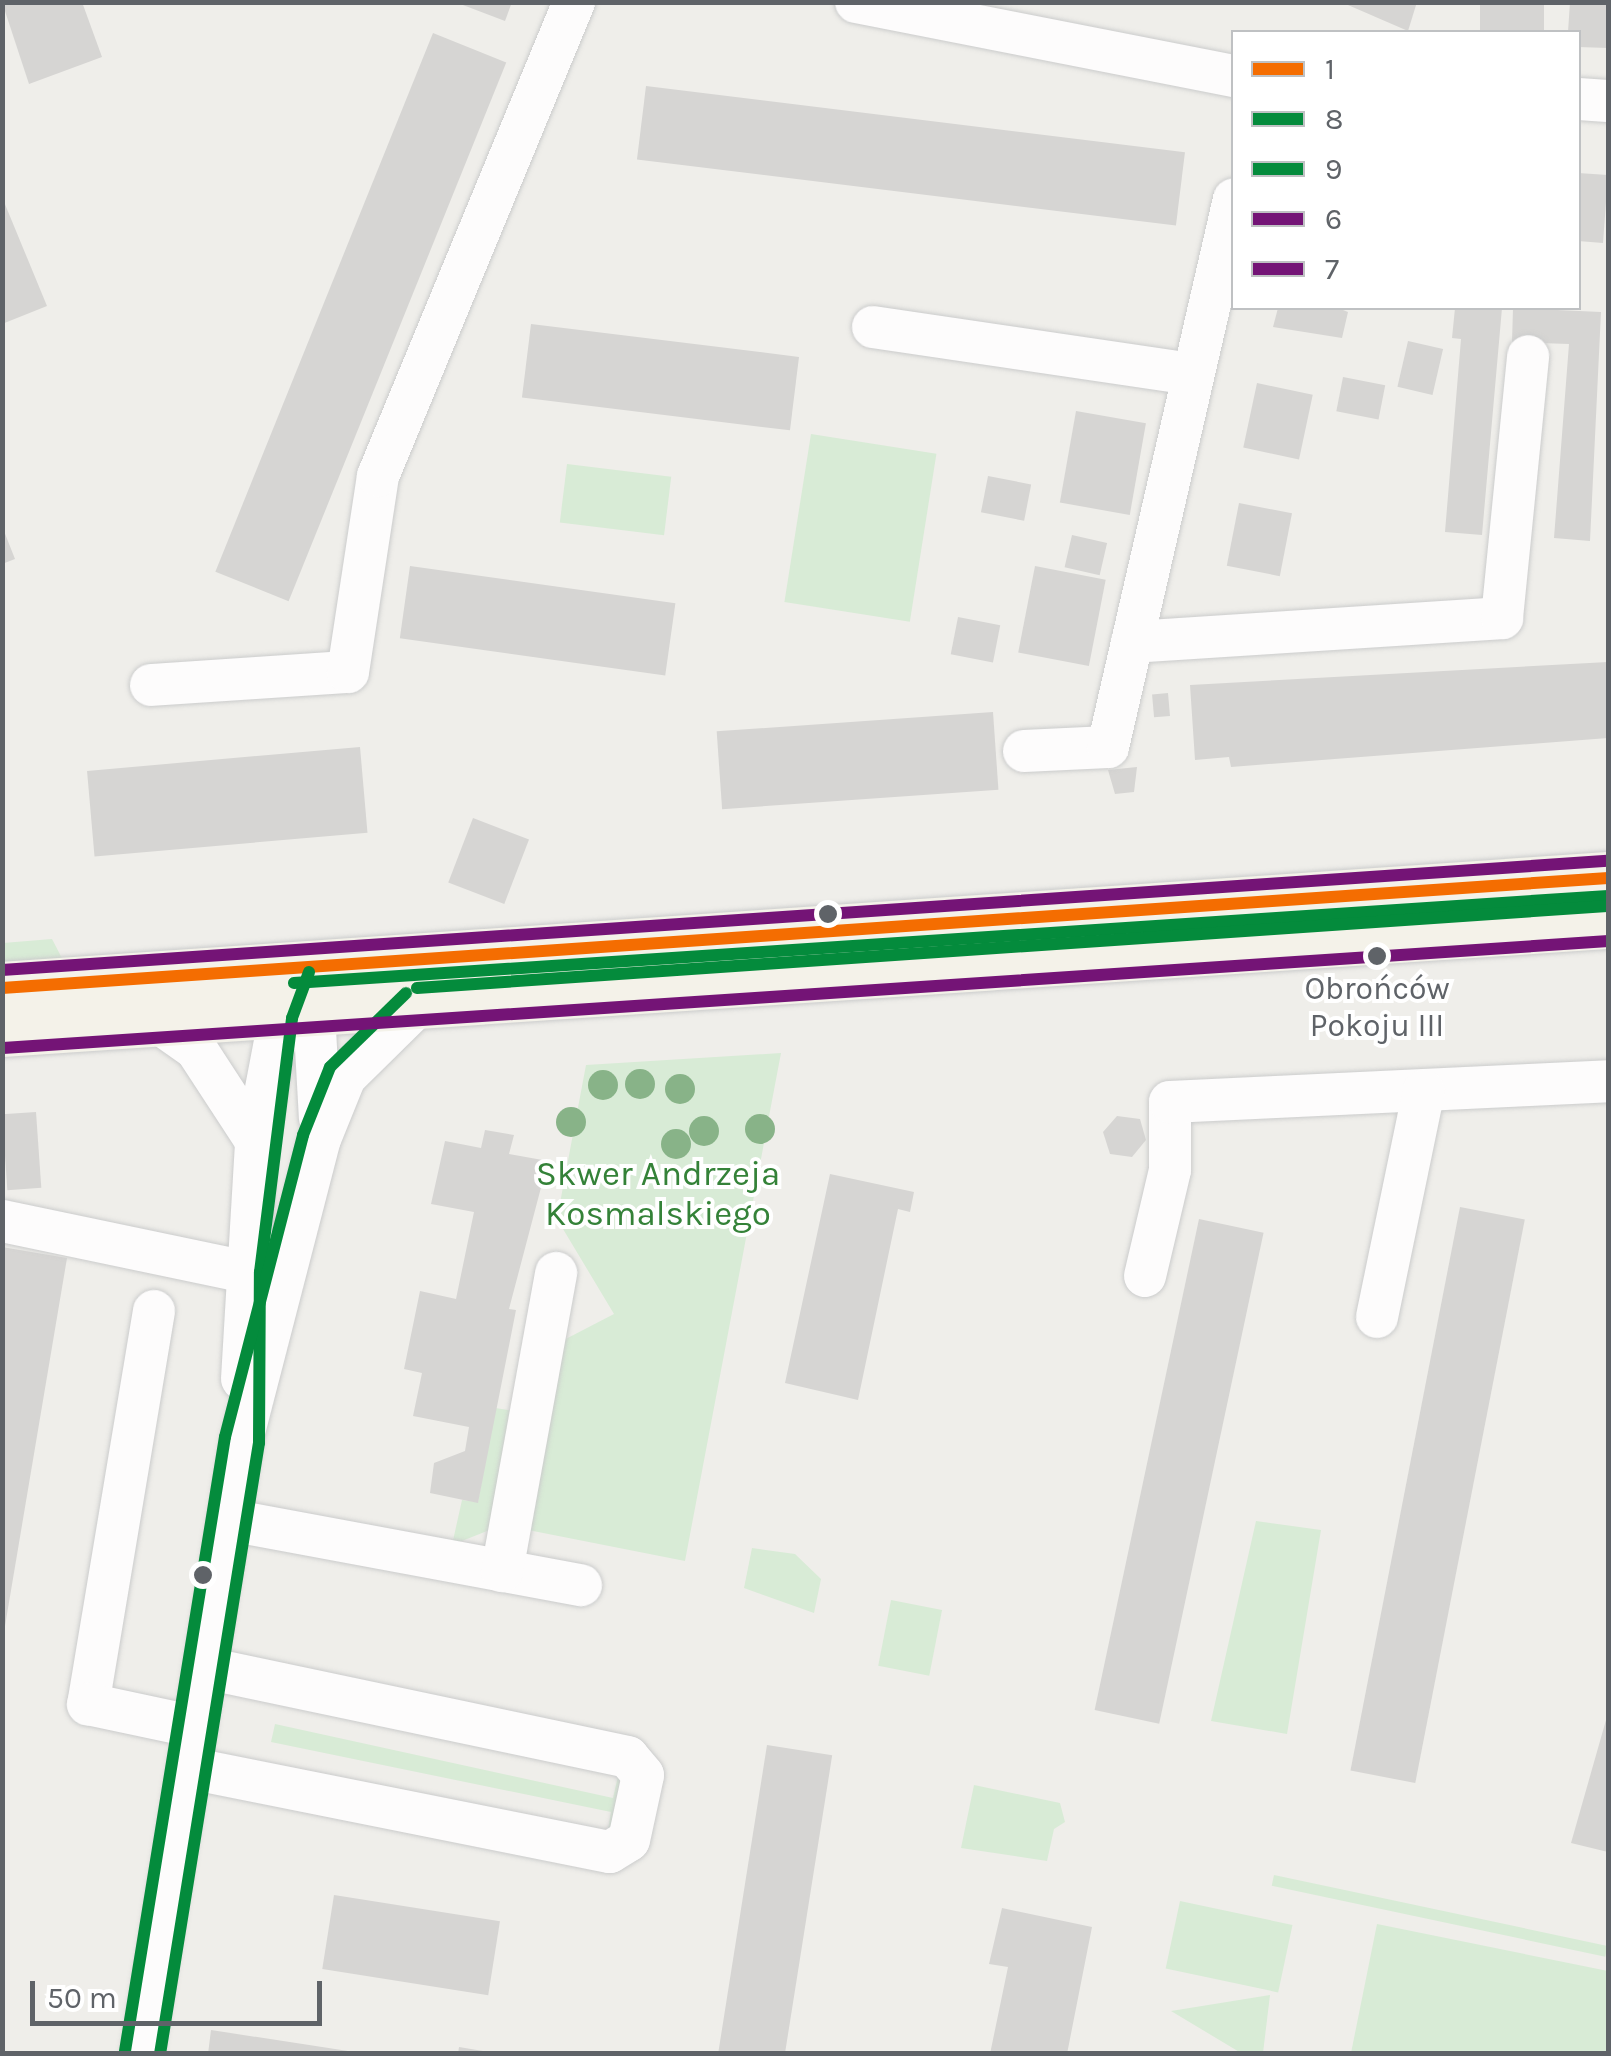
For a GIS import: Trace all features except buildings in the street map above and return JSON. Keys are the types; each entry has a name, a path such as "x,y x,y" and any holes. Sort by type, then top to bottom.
{"main road":[{"path":"2,1031 155,1020 294,997 1608,878"},
{"path":"2,988 418,1004 1608,922"}],"street":[{"path":"151,685 348,672 378,476 574,2"},
{"path":"864,3 1231,75"},
{"path":"1581,99 1608,101"},
{"path":"1024,751 1108,747 1231,212"},
{"path":"873,327 1194,374"},
{"path":"1132,642 1502,618 1528,356"},
{"path":"294,997 320,1139"},
{"path":"242,1440 242,1271 256,1142 294,997"},
{"path":"142,2054 242,1440 320,1139 345,1077 418,1004"},
{"path":"155,1020 196,1049 256,1142"},
{"path":"1145,1276 1170,1170 1170,1102 1608,1080"},
{"path":"1378,1317 1424,1091"},
{"path":"2,1221 242,1271"},
{"path":"502,1571 556,1273"},
{"path":"154,1312 88,1704 196,1727"},
{"path":"229,1520 580,1586"},
{"path":"189,1768 610,1852 630,1840 644,1776 628,1756 206,1668"}],"green space":[{"path":"811,434 936,454 910,622 784,602"},
{"path":"567,464 671,477 664,535 560,523"},
{"path":"52,939 65,964 3,969 3,943"},
{"name":"Skwer Andrzeja Kosmalskiego","path":"781,1053 685,1561 523,1529 558,1343 614,1314 557,1219 586,1065"},
{"path":"495,1408 522,1412 492,1529 452,1545 462,1500 478,1502"},
{"path":"1256,1521 1321,1530 1287,1734 1211,1721"},
{"path":"752,1548 795,1554 821,1579 814,1613 744,1588"},
{"path":"891,1600 942,1610 929,1676 878,1666"},
{"path":"275,1724 613,1798 619,1772 628,1776 606,1841 611,1812 271,1742"},
{"path":"974,1785 1060,1803 1065,1822 1054,1829 1047,1861 961,1848"},
{"path":"1274,1875 1608,1946 1605,1957 1272,1886"},
{"path":"1180,1901 1292,1925 1278,1992 1166,1968"},
{"path":"1377,1924 1608,1971 1608,2053 1351,2053"},
{"path":"1270,1995 1263,2053 1241,2053 1171,2011"}],"transit line":[{"name":"6","path":"2,970 1607,861"},
{"name":"1","path":"2,988 1608,878"},
{"name":"8","path":"294,983 1608,896"},
{"name":"9","path":"417,988 1607,906"},
{"name":"7","path":"3,1048 1608,941"},
{"name":"8","path":"160,2054 259,1443 260,1272 292,1018 309,972"},
{"name":"9","path":"125,2051 225,1437 303,1135 330,1067 406,993"}],"place":[{"name":"Obrońców Pokoju III","path":"1377,956"}]}
